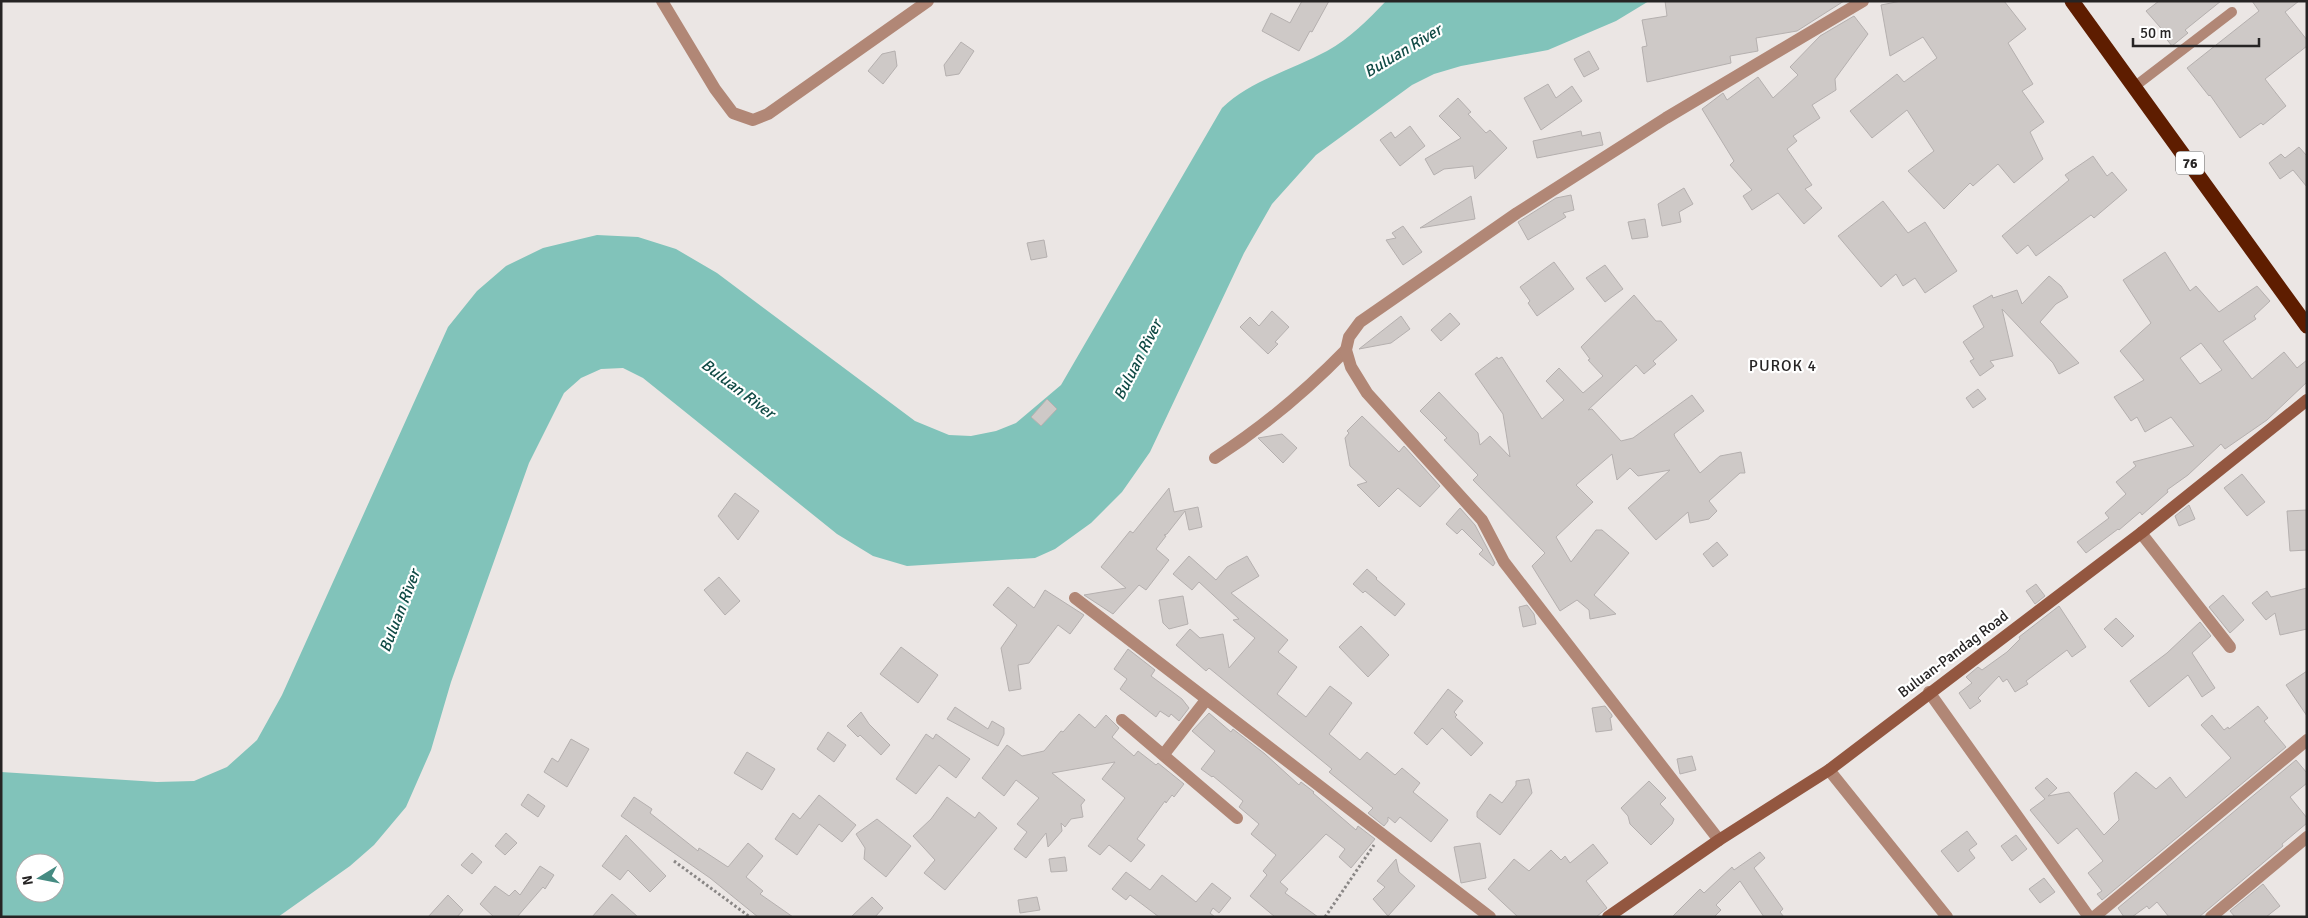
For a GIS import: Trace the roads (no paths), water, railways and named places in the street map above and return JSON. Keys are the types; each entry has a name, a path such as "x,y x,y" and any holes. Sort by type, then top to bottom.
{"highway":[{"name":"76","path":"2072,1 2307,326"}],"main road":[{"name":"Buluan-Pandag Road","path":"1608,917 1719,840 1829,770 1929,692 2141,533 2307,400"}],"street":[{"path":"662,1 714,89 733,113 753,120 768,114 928,1"},
{"path":"1719,840 1504,562 1482,520 1367,393 1351,367 1346,350 1349,338 1360,322 1517,213 1666,118 1863,1"},
{"path":"1215,458 1250,435 1316,380 1346,350"},
{"path":"2141,533 2230,648"},
{"path":"1075,598 1490,917"},
{"path":"1929,692 2088,917"},
{"path":"1164,754 1206,700"},
{"path":"1122,720 1237,818"},
{"path":"2094,917 2307,740"},
{"path":"1829,770 1947,917"},
{"path":"2211,917 2307,837"}],"lane":[{"path":"2134,87 2232,12"}],"water":[{"name":"Buluan River","path":"1386,1 1649,1 1616,21 1548,50 1461,66 1434,74 1412,85 1316,155 1272,204 1244,253 1150,452 1122,492 1091,523 1055,549 1035,558 907,566 873,556 837,534 643,378 623,368 601,369 581,378 564,393 529,463 451,682 431,750 406,807 374,845 350,866 278,917 1,917 1,772 157,782 194,781 227,767 257,740 282,695 448,327 477,291 506,266 543,248 597,235 638,237 676,249 717,273 915,421 949,435 971,436 996,431 1016,423 1061,385 1222,108 1246,90 1327,51 1358,28"}],"district":[{"name":"PUROK 4","path":"1783,366"}]}
